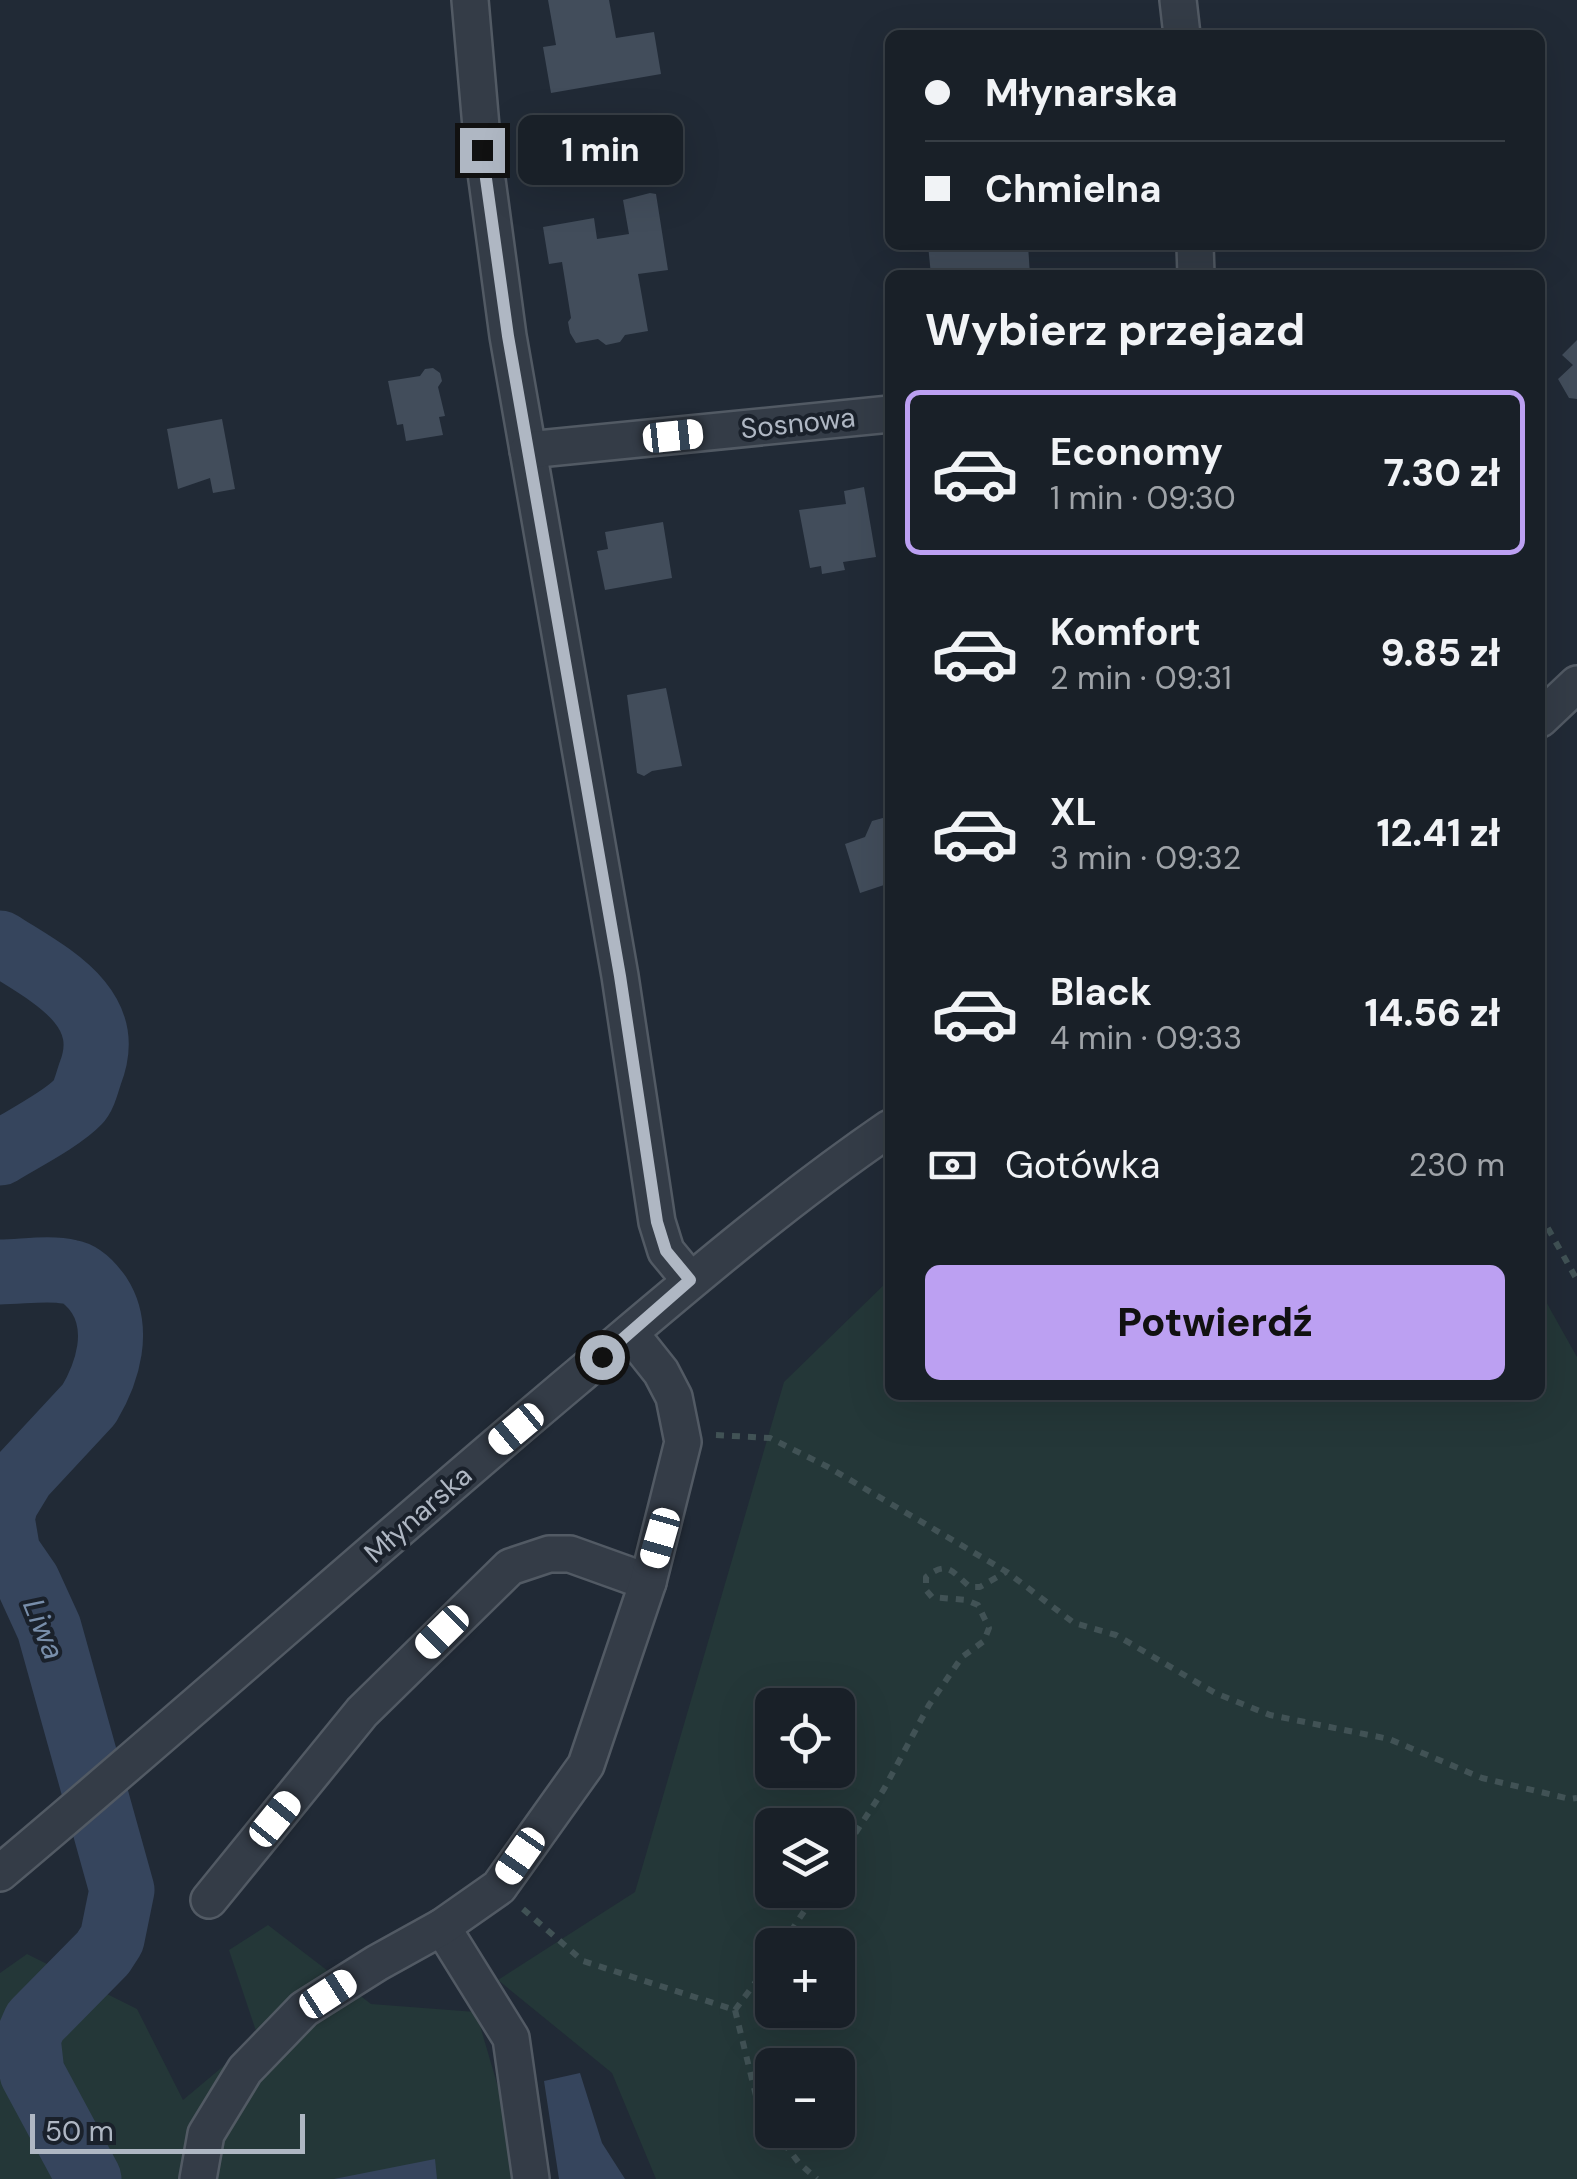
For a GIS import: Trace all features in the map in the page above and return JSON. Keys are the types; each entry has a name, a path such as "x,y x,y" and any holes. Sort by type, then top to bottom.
{"street":[{"path":"470,0 490,218 620,976 657,1222 666,1251 690,1280"},
{"path":"1178,0 1181,30"},
{"name":"Sosnowa","path":"528,450 885,414"},
{"path":"1545,714 1577,684"},
{"name":"Młynarska","path":"0,1873 170,1731 690,1280 837,1164 885,1131"},
{"path":"198,2179 206,2134 245,2070 304,2010 377,1963 442,1928 499,1887 586,1764 648,1582 683,1442 674,1397 630,1333"},
{"path":"209,1900 362,1712 510,1567 549,1554 570,1554 648,1582"},
{"path":"442,1928 511,2038 532,2179"}],"path":[{"path":"1545,1223 1577,1280"},
{"path":"683,1442 724,1434 770,1438 828,1467 1007,1572 1074,1623 1116,1635 1215,1694 1270,1715 1388,1739 1482,1778 1577,1798"},
{"path":"855,1834 929,1705 962,1657 984,1640 988,1628 978,1605 932,1597 926,1590 926,1577 939,1567 946,1567 970,1587 980,1587 1007,1572"},
{"path":"499,1887 583,1962 734,2010"},
{"path":"734,2010 755,1982"},
{"path":"734,2010 755,2092"},
{"path":"787,2148 817,2179"}],"shaded area":[{"path":"885,1284 885,1400 1545,1400 1545,1300 1577,1357 1577,2179 656,2179 612,2073 498,1980 635,1892 784,1382"},
{"path":"268,1925 371,2004 476,2012 501,2097 514,2179 0,2179 0,1973 27,1954 137,2009 183,2100 258,2037 229,1950"}],"water":[{"path":"580,2073 602,2143 625,2179 559,2179 544,2081"},
{"path":"435,2159 437,2179 334,2179"}],"building":[{"path":"548,0 609,0 616,38 654,32 661,74 551,93 543,47 556,45"},
{"path":"656,194 668,270 638,274 648,331 625,335 620,342 606,345 598,339 576,343 568,322 571,318 562,262 549,264 543,227 594,218 597,239 629,234 623,200"},
{"path":"928,250 1028,250 1030,270 930,270"},
{"path":"1577,340 1577,399 1569,398 1558,379 1573,365 1562,355"},
{"path":"433,368 442,381 438,387 445,416 439,417 443,435 406,441 403,424 397,425 388,381 420,376 425,369"},
{"path":"222,419 235,489 213,493 210,478 178,489 167,429"},
{"path":"864,487 876,557 843,562 845,570 822,574 821,566 810,568 799,510 846,504 844,491"},
{"path":"663,522 672,578 605,590 597,551 608,549 605,532"},
{"path":"666,688 682,766 644,776 637,773 627,695"},
{"path":"885,817 885,885 860,893 845,844 865,837 872,821"}],"waterway":[{"name":"Liwa","path":"0,943 73,995 94,1029 96,1050 78,1102 0,1153"},
{"name":"Liwa","path":"0,1272 53,1270 79,1275 106,1308 111,1336 102,1378 89,1404 23,1475 2,1518 8,1553 28,1582 49,1628 122,1890 112,1939 35,2022 28,2038 32,2073 89,2179"}],"route":[{"path":"482,150 508,336 620,976 657,1222 666,1251 690,1280 602,1357"}]}
